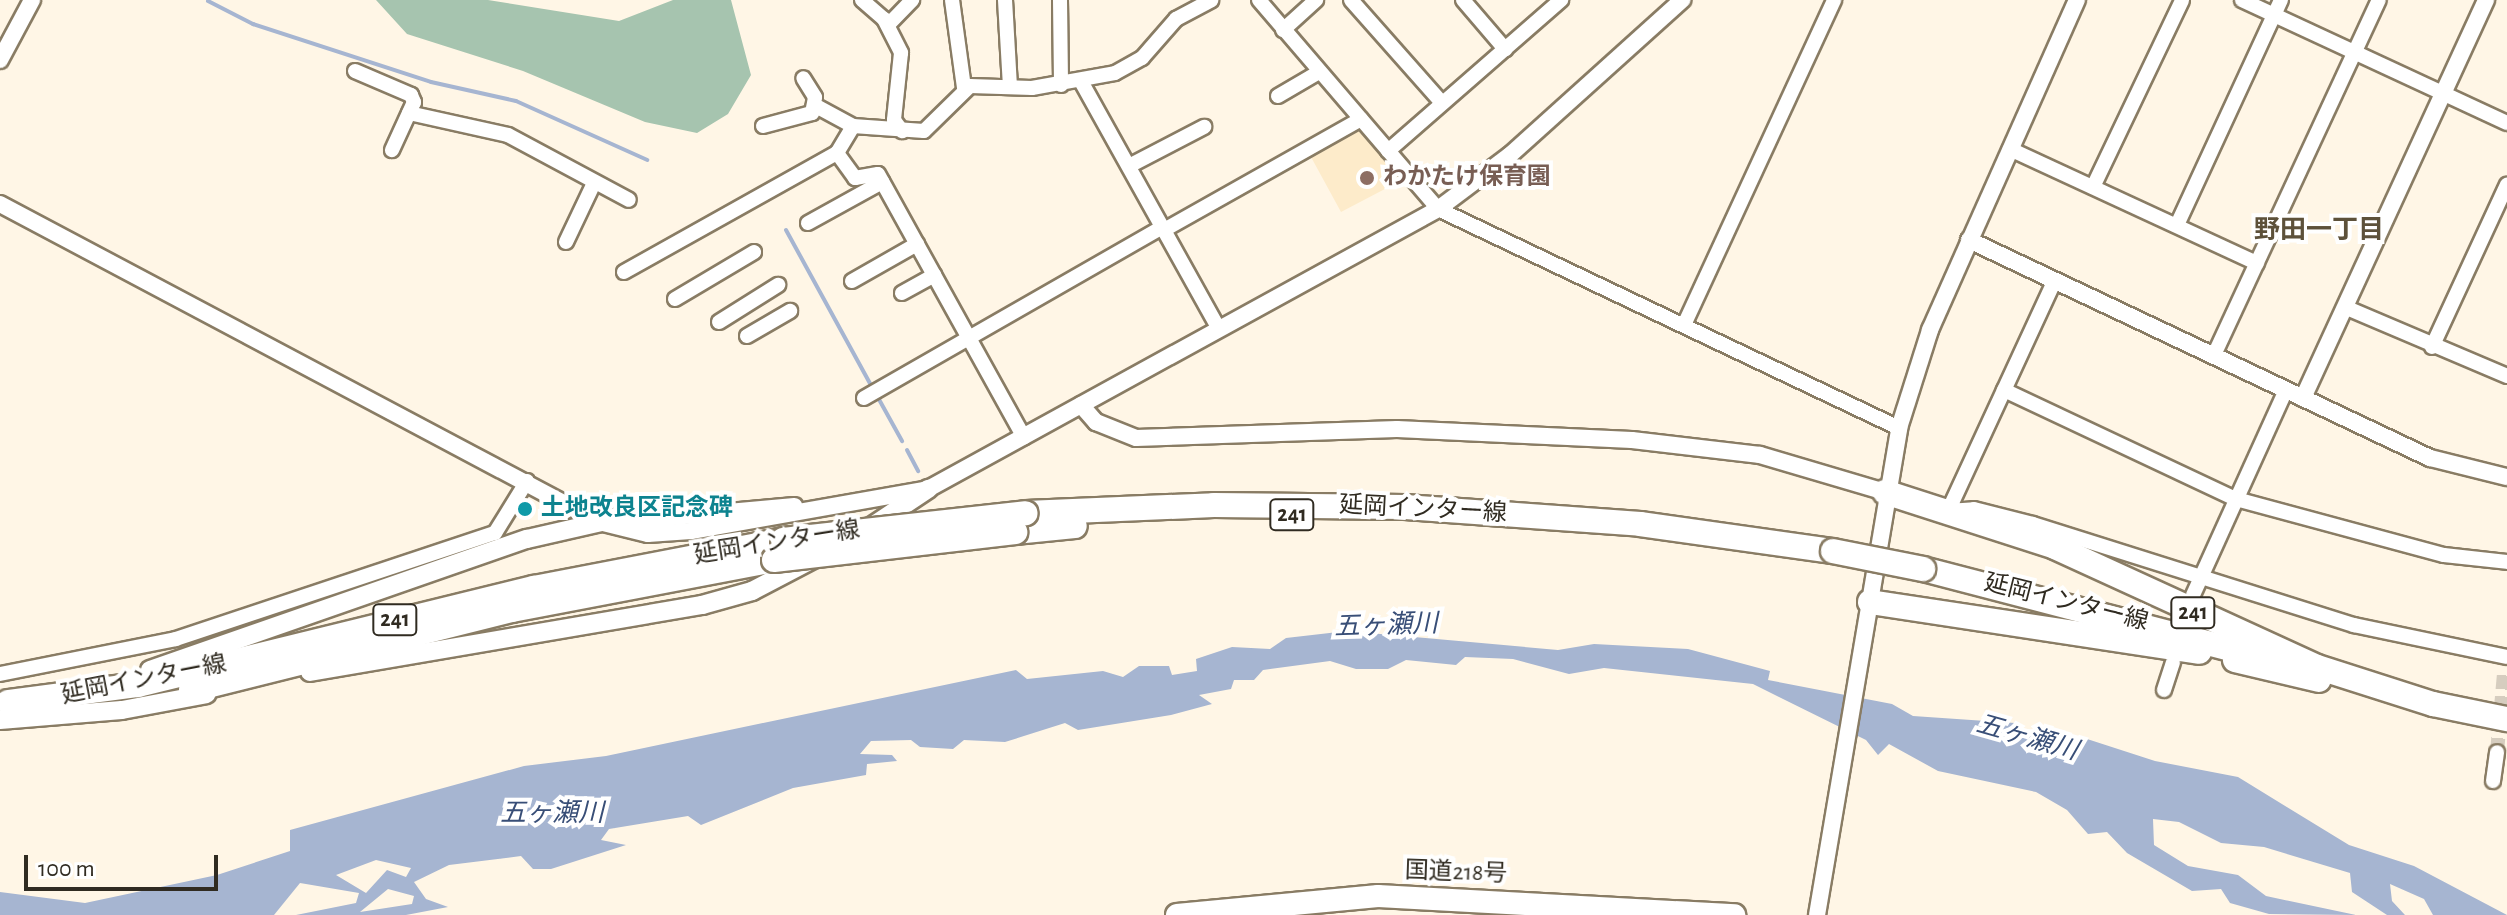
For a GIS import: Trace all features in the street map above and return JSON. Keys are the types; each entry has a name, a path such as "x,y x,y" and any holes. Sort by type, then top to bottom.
{"highway":[{"name":"241","path":"1885,492 2055,547 2317,667 2422,701 2507,721"},
{"name":"延岡インター線","path":"3,708 138,685 440,609 778,550 1021,523 1288,505 1569,518 1833,551 1923,569 2136,620 2376,694 2507,721"},
{"name":"延岡インター線","path":"90,711 778,550"},
{"name":"241","path":"1868,614 2205,653 2376,694"},
{"name":"国道218号","path":"1177,915 1428,906 1642,907 1724,914"}],"main road":[{"name":"241","path":"90,711 192,698 423,650 730,598 905,509 928,489"},
{"name":"241","path":"3,708 216,651 527,539 607,520"},
{"name":"延岡インター線","path":"3,708 90,711"}],"street":[{"path":"0,60 32,0"},
{"path":"862,0 888,25 904,69 894,120 902,131"},
{"path":"888,25 912,0"},
{"path":"952,0 964,88"},
{"path":"1005,0 1010,87"},
{"path":"1060,0 1061,85"},
{"path":"803,78 816,106 853,126 902,131 932,125 964,88 1082,83 1142,58 1176,19 1211,0"},
{"path":"1259,0 1438,209 1899,428"},
{"path":"1283,30 1316,0"},
{"path":"1351,0 1442,103"},
{"path":"1463,0 1505,49"},
{"path":"1388,151 1561,0"},
{"path":"0,204 558,498 648,534 691,531 928,489 1438,209 1510,155 1682,0"},
{"path":"1684,325 1834,0"},
{"path":"1818,909 1868,614 1885,492 1899,428 1930,330 2077,0"},
{"path":"2093,187 2182,0"},
{"path":"2242,0 2507,123"},
{"path":"2177,225 2281,0"},
{"path":"2214,355 2379,0"},
{"path":"2303,398 2486,0"},
{"path":"355,71 411,95 409,113 392,150"},
{"path":"1278,96 1319,72"},
{"path":"1082,83 1219,329"},
{"path":"763,126 803,118 816,106"},
{"path":"409,113 508,135 629,200"},
{"path":"864,398 1361,119"},
{"path":"624,272 837,153 853,126"},
{"path":"1129,166 1204,127"},
{"path":"2010,149 2257,263"},
{"path":"837,153 855,178 878,174 1024,437"},
{"path":"808,223 882,182"},
{"path":"566,242 594,183"},
{"path":"2432,347 2507,185"},
{"path":"1969,240 2430,458 2507,477"},
{"path":"852,281 917,244"},
{"path":"675,299 754,252"},
{"path":"902,293 934,275"},
{"path":"2054,282 1948,511 1974,509 2202,574 2354,625 2507,657"},
{"path":"719,322 778,285"},
{"path":"2347,308 2432,347 2507,376"},
{"path":"747,336 790,311"},
{"path":"2004,390 2236,499 2444,555 2507,562"},
{"path":"2193,595 2286,390"},
{"path":"1081,405 1096,422 1136,438 1397,429 1632,440 1760,455 1885,492"},
{"path":"0,674 62,667 187,636 495,533 527,481"},
{"path":"2504,674 2507,651"},
{"path":"2164,690 2173,662"},
{"path":"2493,781 2497,752"},
{"path":"1614,915 1642,907"}],"shaded area":[{"path":"1357,127 1404,179 1341,212 1311,157"}],"green space":[{"path":"376,0 488,0 619,21 673,0 731,0 751,75 728,114 697,133 645,122 523,71 407,34"}],"water":[{"name":"五ヶ瀬川","path":"1347,631 1558,650 1594,644 1688,649 1770,671 1768,680 1892,704 1913,716 2015,723 2046,745 2084,738 2155,761 2238,777 2349,845 2414,866 2507,915 2433,915 2424,899 2390,884 2392,901 2405,915 2387,915 2352,892 2350,873 2264,847 2221,843 2179,822 2153,819 2154,845 2188,866 2238,875 2266,896 2356,915 2269,914 2230,903 2221,889 2192,891 2127,853 2107,832 2088,834 2067,810 2036,792 1938,771 1889,744 1878,755 1866,740 1753,684 1604,668 1569,674 1513,659 1465,657 1456,665 1406,660 1388,669 1356,669 1330,661 1263,670 1254,680 1234,680 1231,689 1199,695 1212,704 1171,715 1078,730 1065,723 1005,742 964,740 953,749 920,747 911,740 871,741 860,754 892,755 897,761 867,764 866,775 793,788 701,825 688,816 609,829 601,840 626,845 551,869 533,869 521,856 449,865 414,882 426,899 448,907 406,915 296,915 356,903 359,893 300,883 274,915 0,915 0,892 85,903 217,875 290,851 290,830 524,766 606,756 1016,670 1027,679 1103,671 1123,677 1139,666 1169,666 1172,675 1197,671 1196,659 1232,647 1270,649 1286,638","holes":["376,860 411,868 406,877 387,870 366,893 336,875","388,889 414,896 412,904 360,912"]}],"waterway":[{"path":"208,1 253,24 431,82 516,101 647,160"},
{"path":"786,230 871,385"},
{"path":"876,394 902,441"},
{"path":"907,450 918,471"}],"tunnel":[{"path":"2497,752 2504,674"}],"place":[{"name":"わかたけ保育園","path":"1367,178"},
{"name":"土地改良区記念碑","path":"525,509"}],"district":[{"name":"野田一丁目","path":"2319,231"}]}
